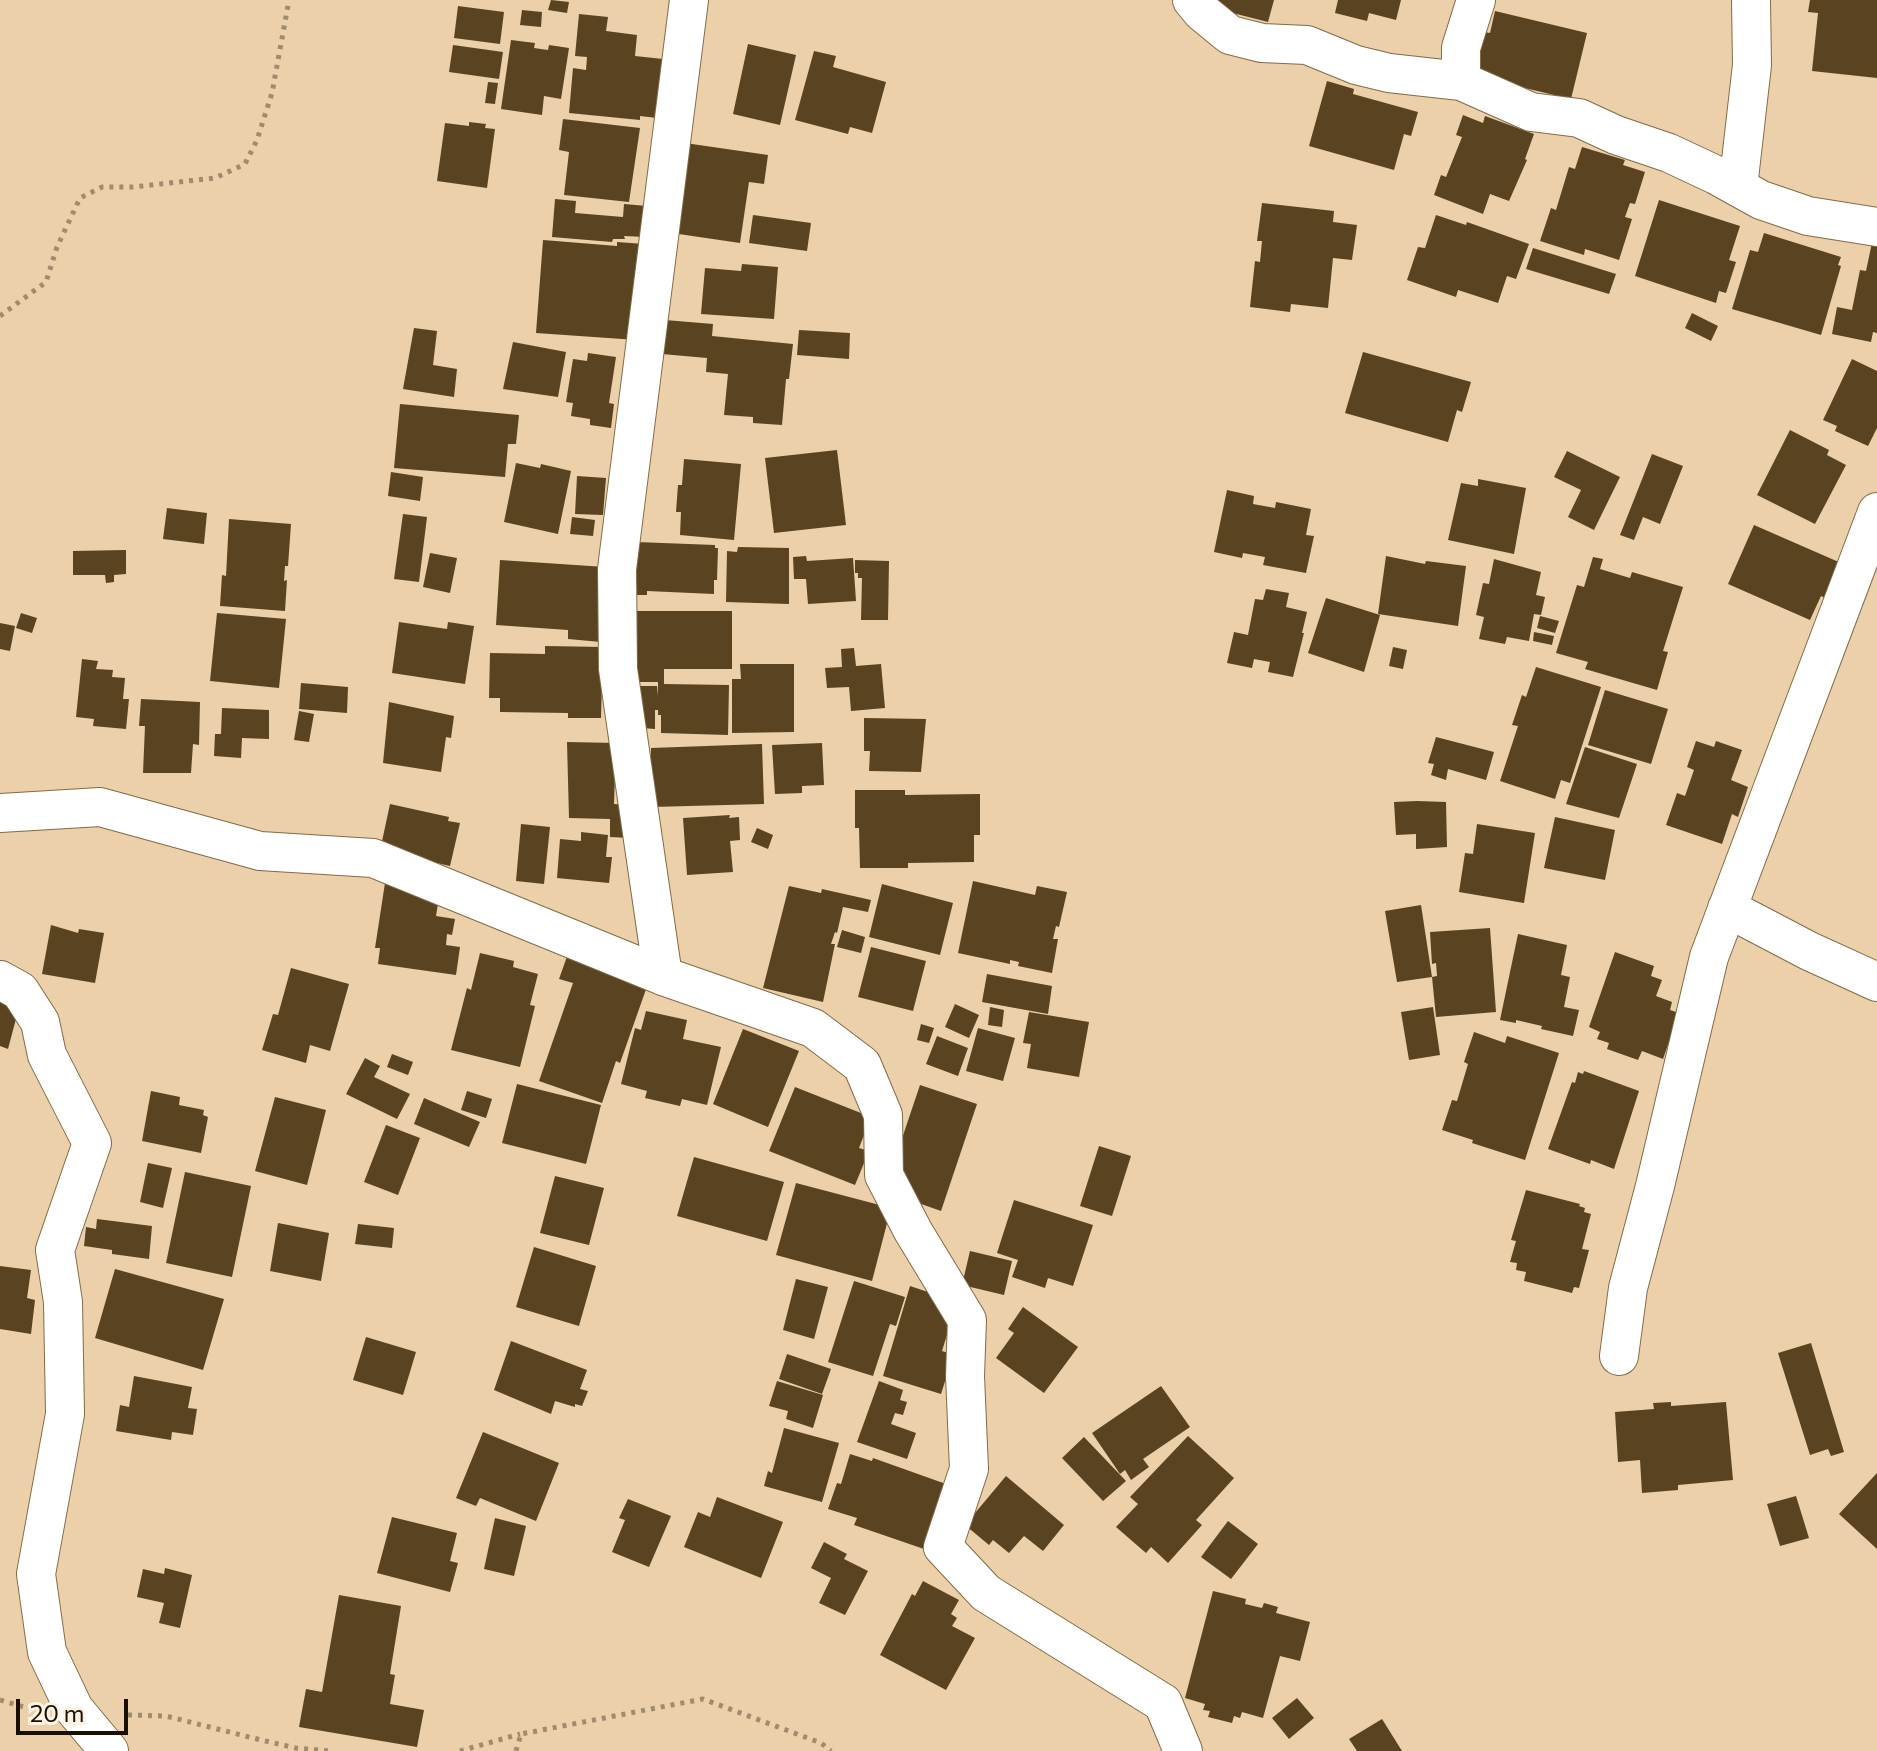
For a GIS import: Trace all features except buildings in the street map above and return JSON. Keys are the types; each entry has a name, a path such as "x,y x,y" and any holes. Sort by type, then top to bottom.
{"street":[{"path":"663,976 618,669 617,569 689,0"},
{"path":"1192,0 1230,35 1262,43 1307,45 1356,65 1389,73 1461,81 1531,112 1579,118 1616,135 1669,153 1761,200 1808,216 1877,227"},
{"path":"1461,81 1461,48 1476,0"},
{"path":"1738,187 1752,65 1751,0"},
{"path":"1619,1356 1628,1288 1709,957 1877,512"},
{"path":"0,813 100,807 260,851 373,858 663,976 813,1028 862,1065 883,1115 884,1175 913,1231 967,1320 965,1376 969,1469 943,1547 986,1593 1163,1703 1183,1751"},
{"path":"1727,908 1877,982"},
{"path":"0,980 20,991 40,1022 47,1055 92,1143 55,1250 63,1302 65,1414 36,1574 47,1652 74,1709 109,1751"}],"path":[{"path":"0,316 46,282 57,247 80,198 102,187 158,185 215,178 245,164 257,140 272,93 289,0"},
{"path":"460,1751 521,1734 703,1699 821,1743 831,1751"},
{"path":"0,1700 30,1710 74,1709 109,1715 166,1716 273,1743 331,1751"},
{"path":"516,1751 521,1734"}]}
